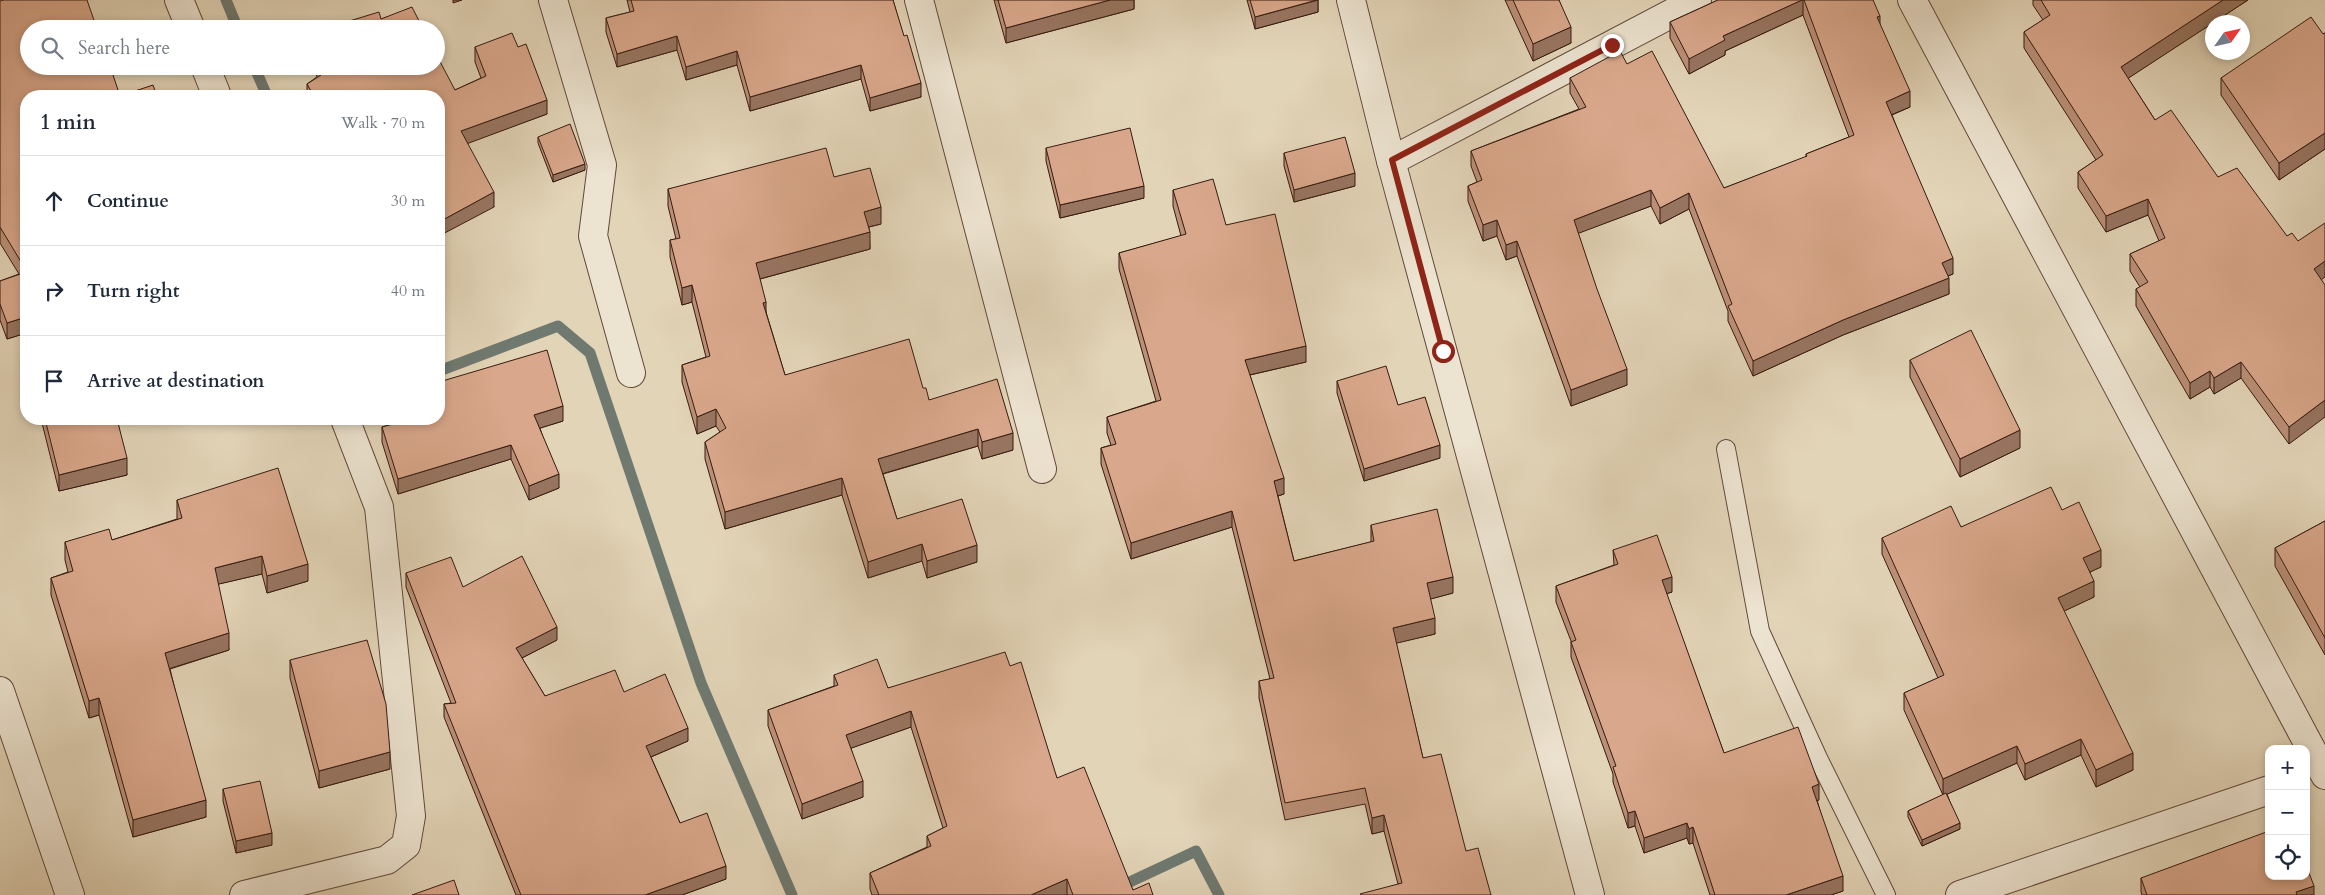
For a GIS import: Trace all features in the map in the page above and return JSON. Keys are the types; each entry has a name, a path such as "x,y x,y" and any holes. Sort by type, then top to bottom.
{"street":[{"path":"179,0 187,20"},
{"path":"553,0 602,165 593,236 631,373"},
{"path":"919,0 1042,469"},
{"path":"1351,0 1392,160 1590,895"},
{"path":"1392,160 1697,0"},
{"path":"1912,0 2318,775"},
{"path":"209,75 215,90"},
{"path":"244,895 387,860 406,845 411,816 379,507 347,425"},
{"path":"0,691 70,895"},
{"path":"1960,895 2265,791"}],"lane":[{"path":"1726,449 1760,631 1818,758 1886,895"}],"building":[{"path":"87,0 94,20 20,20 20,75 113,75 118,90 20,90 20,260 0,227 0,1"},
{"path":"631,0 893,0 904,36 907,35 921,83 870,98 861,65 750,97 737,51 686,67 677,36 617,54 606,18 634,11"},
{"path":"998,0 1110,0 1006,28"},
{"path":"1250,0 1317,0 1255,17"},
{"path":"1513,0 1559,0 1571,27 1533,44"},
{"path":"1718,0 1802,0 1723,36 1725,40 1689,59 1670,22"},
{"path":"1804,0 1873,0 1880,16 1877,17 1910,91 1886,102 1953,258 1942,263 1949,278 1843,320 1753,361 1728,306 1732,304 1689,193 1660,208 1651,190 1574,220 1627,369 1571,390 1517,241 1506,245 1497,220 1483,225 1468,186 1482,180 1471,151 1586,107 1570,78 1620,51 1627,64 1652,51 1724,188 1807,156 1806,154 1854,135"},
{"path":"2041,0 2223,0 2121,67 2155,120 2171,110 2218,177 2237,168 2287,236 2292,233 2298,241 2325,223 2325,261 2314,269 2325,285 2325,400 2289,427 2241,362 2214,378 2210,371 2190,383 2136,289 2148,282 2130,254 2165,238 2148,199 2106,216 2078,172 2103,155 2024,32 2050,15"},
{"path":"412,7 418,20 353,20 379,12 381,19"},
{"path":"2311,17 2323,34 2325,33 2325,133 2279,163 2221,78"},
{"path":"512,33 518,47 526,44 547,100 461,131 494,192 445,219 445,90 310,90 307,84 321,75 445,75 445,71 455,90 486,76 475,47"},
{"path":"153,85 155,90 138,90"},
{"path":"570,124 585,164 553,175 538,137"},
{"path":"1130,128 1144,186 1060,205 1046,148"},
{"path":"1345,137 1355,173 1294,190 1284,153"},
{"path":"826,148 834,177 870,168 881,207 864,212 870,232 756,263 766,302 763,303 785,375 909,339 923,388 926,388 929,400 997,379 1013,433 982,442 978,429 878,459 897,519 962,499 977,545 927,561 922,544 868,562 842,478 725,512 705,442 726,428 716,409 697,417 682,365 710,356 692,285 682,288 670,240 680,238 668,189"},
{"path":"1213,179 1226,225 1275,214 1306,346 1245,360 1284,478 1274,481 1294,561 1374,541 1371,525 1437,509 1453,577 1427,583 1435,618 1393,628 1423,758 1441,754 1466,851 1478,848 1491,895 1361,895 1402,883 1384,815 1372,818 1365,788 1285,803 1259,681 1274,678 1232,511 1131,543 1101,448 1116,444 1107,417 1161,400 1119,253 1186,234 1173,190"},
{"path":"20,274 20,319 7,323 0,304 0,281"},
{"path":"1971,330 2020,430 1960,459 1910,360"},
{"path":"547,350 563,406 534,415 559,474 529,486 511,445 398,479 382,427 389,425 445,425 445,380"},
{"path":"1386,366 1398,405 1425,397 1440,445 1364,469 1337,381"},
{"path":"46,425 119,425 127,458 59,475"},
{"path":"278,468 308,564 267,576 262,556 215,568 229,633 165,653 206,800 133,820 99,698 89,701 51,578 73,571 65,542 109,529 112,540 182,518 177,500"},
{"path":"2051,487 2062,510 2079,502 2101,550 2083,558 2094,581 2058,598 2133,753 2096,770 2081,739 2025,764 2017,746 1943,779 1904,693 1944,675 1882,538 1951,506 1961,527"},
{"path":"2325,521 2325,638 2275,548"},
{"path":"1657,535 1672,577 1662,580 1724,753 1798,727 1819,784 1812,787 1843,876 1786,895 1715,895 1693,827 1689,829 1687,823 1644,838 1635,811 1628,813 1613,767 1616,766 1571,642 1576,640 1556,586 1618,564 1613,550"},
{"path":"522,556 557,627 516,648 545,696 615,670 624,692 665,674 688,728 646,746 680,823 707,813 726,866 645,895 521,895 444,704 456,703 406,573 451,557 463,587"},
{"path":"367,640 386,704 390,752 319,771 290,660"},
{"path":"1005,652 1010,666 1021,662 1057,778 1084,767 1133,890 1149,883 1153,895 1073,895 1067,879 1031,895 879,895 870,873 931,846 927,836 947,826 911,711 846,735 863,781 802,804 768,710 838,685 834,675 877,659 888,688"},
{"path":"260,781 272,833 236,841 223,789"},
{"path":"1946,793 1960,823 1922,840 1908,811"},
{"path":"2265,832 2265,880 2310,880 2310,876 2314,886 2296,892 2297,895 2147,895 2141,878"},
{"path":"454,880 459,895 412,895"}],"waterway":[{"path":"226,0 234,20"},
{"path":"258,75 264,90"},
{"path":"445,369 558,326 590,353 701,683 792,895"},
{"path":"1102,895 1196,851 1219,895"}],"route":[{"path":"1443,351 1392,160 1612,45"}]}
